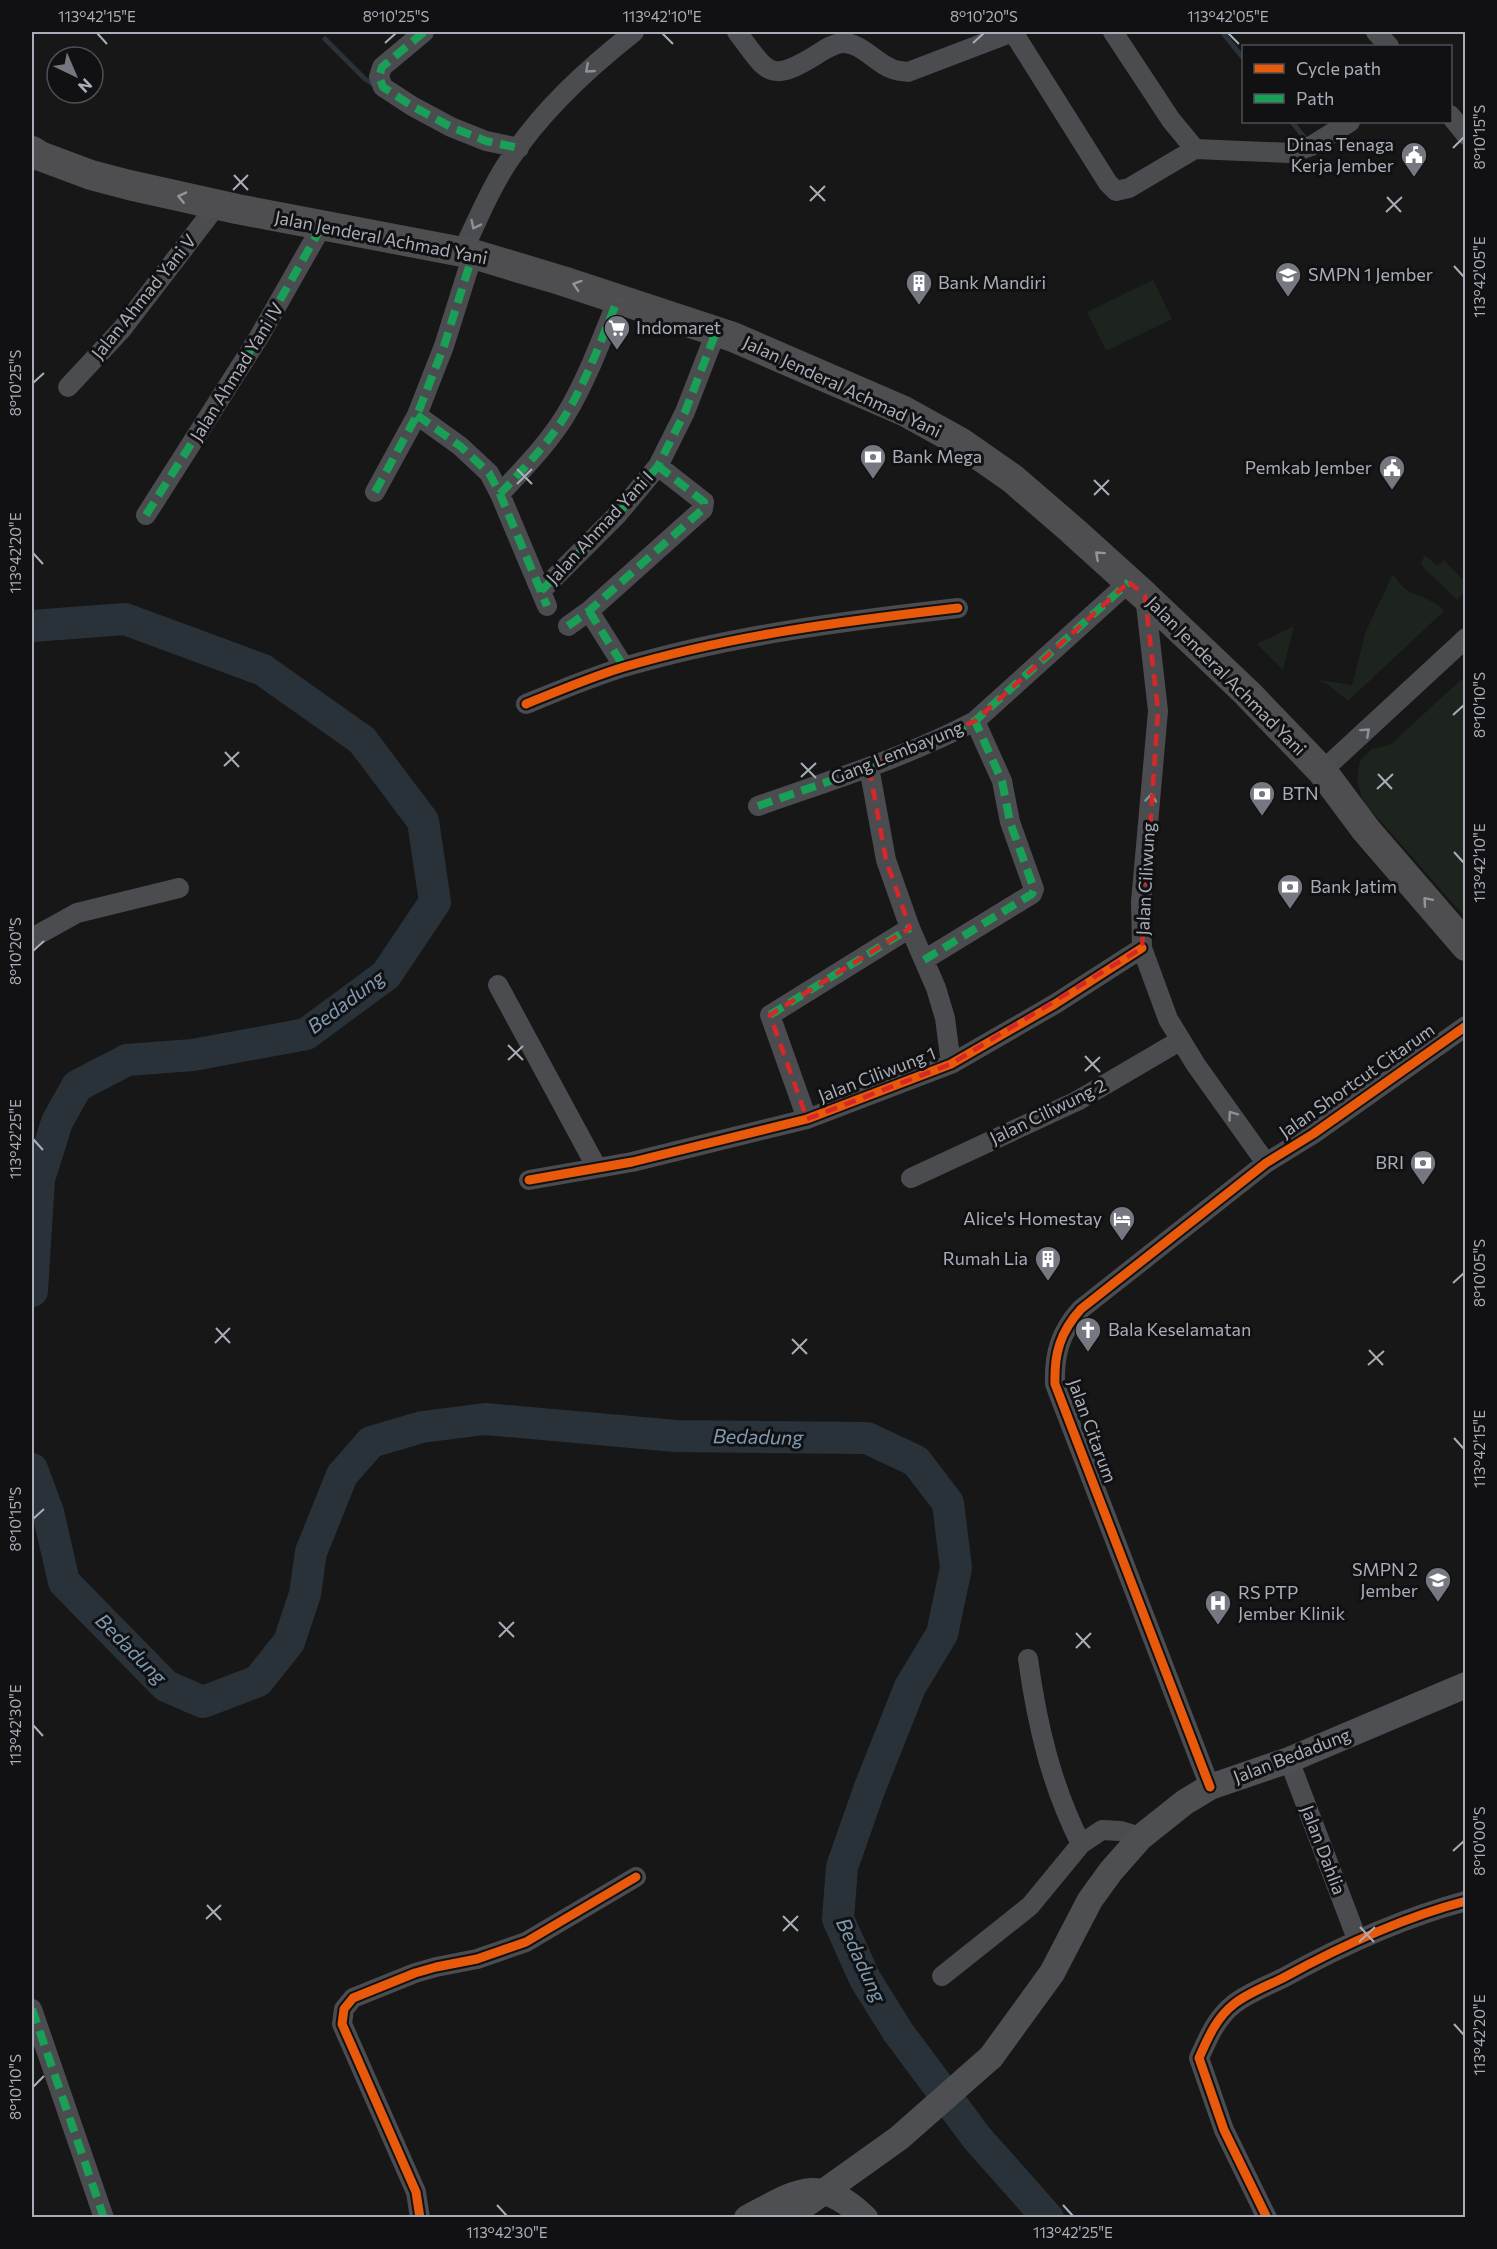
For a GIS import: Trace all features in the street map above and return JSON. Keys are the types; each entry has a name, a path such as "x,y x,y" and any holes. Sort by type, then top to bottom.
{"highway":[{"name":"Jalan Jenderal Achmad Yani","path":"32,151 91,175 217,205 468,253 618,299 716,332 904,411 960,442 1013,479 1137,589 1247,693 1322,771 1366,830 1466,946"}],"main road":[{"name":"Jalan Bedadung","path":"791,2215 899,2138 991,2057 1052,1973 1090,1900 1111,1871 1141,1837 1185,1802 1210,1786 1289,1760 1466,1684"},
{"path":"747,2217 786,2197 811,2190 825,2190 837,2195 865,2217"}],"street":[{"path":"424,32 382,67 379,77 383,87 411,106 451,127 486,141 519,148"},
{"path":"375,492 417,415 444,346 468,253 498,179 550,108 577,80 634,32"},
{"path":"737,32 759,60 775,72 794,69 832,45 842,43 855,45 891,69 908,72 1013,32 1108,183 1116,191 1129,188 1195,149 1291,153 1311,146 1348,123"},
{"path":"1113,32 1171,120 1195,149"},
{"path":"1376,32 1388,45"},
{"path":"1452,118 1466,135"},
{"name":"Jalan Ahmad Yani V","path":"68,387 122,329 217,205"},
{"name":"Jalan Ahmad Yani IV","path":"146,515 259,337 322,226"},
{"path":"417,415 489,473 500,494 533,459 566,414 585,377 618,299"},
{"name":"Jalan Ahmad Yani I","path":"500,494 544,598 658,466 685,412 716,332"},
{"path":"568,626 589,611 703,509 704,502 658,466"},
{"name":"Gang Lembayung","path":"758,806 868,767 957,731 975,721 1137,589"},
{"name":"Jalan Ciliwung","path":"1137,589 1158,711 1141,902 1142,948 1168,1019 1196,1065 1266,1163"},
{"path":"526,704 624,667 765,634 855,620 958,608"},
{"path":"589,611 624,667"},
{"path":"1322,771 1466,638"},
{"path":"924,960 1032,894 1034,889 1011,822 1002,781 975,721"},
{"path":"868,767 886,860 945,1018 951,1064"},
{"path":"32,938 77,913 179,888"},
{"path":"807,1119 770,1015 910,928"},
{"name":"Jalan Ciliwung 1","path":"529,1180 632,1162 807,1119 951,1064 1055,1005 1142,948"},
{"path":"498,985 597,1168"},
{"name":"Jalan Shortcut Citarum","path":"1266,1163 1313,1134 1466,1026"},
{"name":"Jalan Ciliwung 2","path":"911,1178 1077,1101 1181,1040"},
{"name":"Jalan Citarum","path":"1210,1786 1055,1384 1054,1366 1061,1336 1069,1322 1081,1309 1266,1163"},
{"path":"1028,1659 1035,1710 1046,1757 1070,1823 1081,1844"},
{"name":"Jalan Dahlia","path":"1289,1760 1357,1939"},
{"path":"942,1976 1030,1906 1081,1844 1102,1830 1121,1831 1141,1837"},
{"path":"420,2217 416,2192 342,2024 344,2009 353,1998 415,1973 477,1959 526,1942 636,1877"},
{"path":"1267,2217 1224,2130 1199,2058 1211,2030 1234,2004 1357,1939 1427,1911 1466,1901"},
{"path":"32,2009 104,2217"}],"highlighted area":[{"path":"1129,582 1145,596 1158,711 1142,948 951,1064 807,1119 770,1015 910,928 886,860 869,767 975,721"}],"shaded area":[{"path":"1153,280 1172,319 1106,351 1087,312"},
{"path":"1425,555 1437,566 1444,560 1462,579 1465,575 1465,592 1457,600 1422,566"},
{"path":"1393,574 1404,588 1438,605 1444,611 1348,701 1319,680 1352,685 1366,631"},
{"path":"1294,626 1283,670 1257,644"},
{"path":"1465,676 1465,917 1367,806 1361,795 1357,779 1360,760 1372,749 1390,745"}],"waterway":[{"path":"1222,32 1242,57"},
{"path":"325,39 365,79 376,86"},
{"path":"1293,123 1308,142"},
{"name":"Bedadung","path":"32,626 125,619 263,670 362,740 423,821 435,902 386,975 306,1034 193,1055 127,1060 77,1086 57,1122 39,1179 32,1291"},
{"name":"Bedadung","path":"32,1469 48,1512 64,1582 166,1686 203,1702 258,1681 289,1642 305,1594 311,1552 342,1475 371,1442 422,1427 485,1419 676,1436 867,1438 916,1461 948,1503 956,1568 942,1634 910,1687 869,1790 842,1867 838,1919 865,1979 898,2032 977,2138 1048,2218"}],"marked path":[{"path":"424,32 382,67 379,77 383,87 451,127 486,141 519,148"},
{"path":"146,515 259,337 322,226"},
{"path":"375,492 417,415 444,346 473,254"},
{"path":"500,494 543,447 565,416 587,373 618,299"},
{"path":"541,591 617,515 658,466 685,412 716,332"},
{"path":"417,415 460,446 489,473 547,606"},
{"path":"568,626 589,611 703,509 704,502 658,466"},
{"path":"758,806 896,757 975,721 1129,582"},
{"path":"589,611 624,667"},
{"path":"924,960 1032,894 1034,889 1010,822 1002,781 975,721"},
{"path":"770,1015 910,928"},
{"path":"32,2009 104,2218"}],"cycle path":[{"path":"526,704 612,671 706,646 790,630 958,608"},
{"path":"529,1180 632,1162 807,1119 951,1064 1055,1004 1142,948"},
{"path":"1210,1787 1055,1384 1057,1353 1063,1335 1081,1309 1266,1163 1313,1134 1466,1026"},
{"path":"420,2218 416,2192 342,2024 344,2009 353,1998 415,1973 477,1959 526,1942 636,1877"},
{"path":"1267,2218 1224,2130 1199,2058 1213,2029 1228,2010 1251,1993 1395,1924 1466,1901"}],"place":[{"name":"Dinas Tenaga Kerja Jember","path":"1414,178"},
{"name":"SMPN 1 Jember","path":"1288,298"},
{"name":"Bank Mandiri","path":"919,306"},
{"name":"Indomaret","path":"617,351"},
{"name":"Bank Mega","path":"873,480"},
{"name":"Pemkab Jember","path":"1392,491"},
{"name":"BTN","path":"1262,817"},
{"name":"Bank Jatim","path":"1290,910"},
{"name":"BRI","path":"1423,1186"},
{"name":"Alice's Homestay","path":"1122,1242"},
{"name":"Rumah Lia","path":"1048,1282"},
{"name":"Bala Keselamatan","path":"1088,1353"},
{"name":"SMPN 2 Jember","path":"1438,1603"},
{"name":"RS PTP Jember Klinik","path":"1218,1626"}]}
